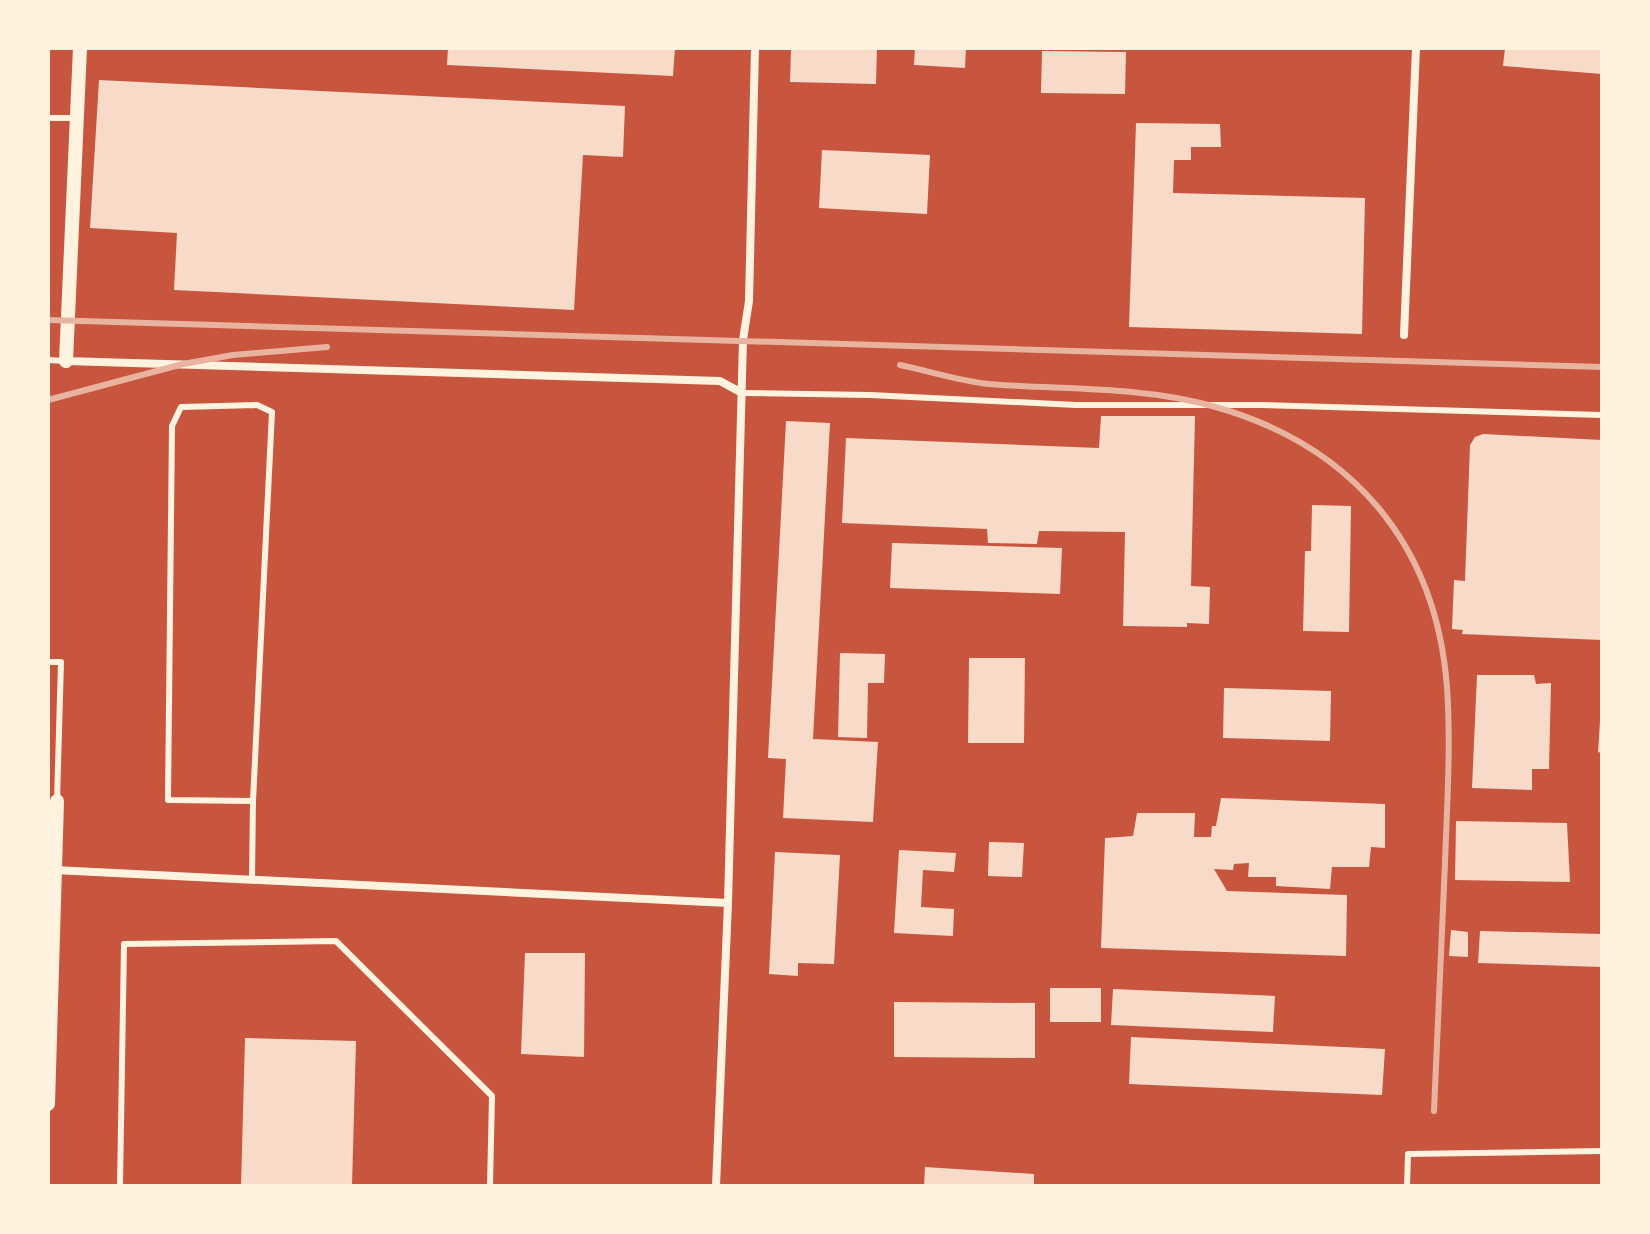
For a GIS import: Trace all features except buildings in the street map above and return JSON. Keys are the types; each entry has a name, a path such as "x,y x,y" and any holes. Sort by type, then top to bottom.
{"street":[{"path":"80,48 66,361 720,381 742,393"},
{"path":"716,1186 728,903 743,340 749,301 755,48"},
{"path":"1404,335 1416,48"},
{"path":"48,1104 57,801"},
{"path":"53,870 728,903"}],"lane":[{"path":"48,118 77,118"},
{"path":"48,360 66,361"},
{"path":"742,393 870,395 1076,405 1260,405 1602,415"},
{"path":"252,878 272,412 257,405 181,407 172,426 168,800 253,801"},
{"path":"48,662 61,662 57,801"},
{"path":"120,1186 124,944 336,941 492,1096 490,1186"},
{"path":"1407,1186 1408,1154 1602,1151"}],"railway":[{"path":"48,320 1602,367"},
{"path":"48,400 183,364 233,355 327,347"},
{"path":"900,365 978,383 1129,392 1212,406 1262,423 1306,446 1345,474 1378,507 1404,545 1425,588 1439,635 1447,687 1448,775 1434,1111"}]}
